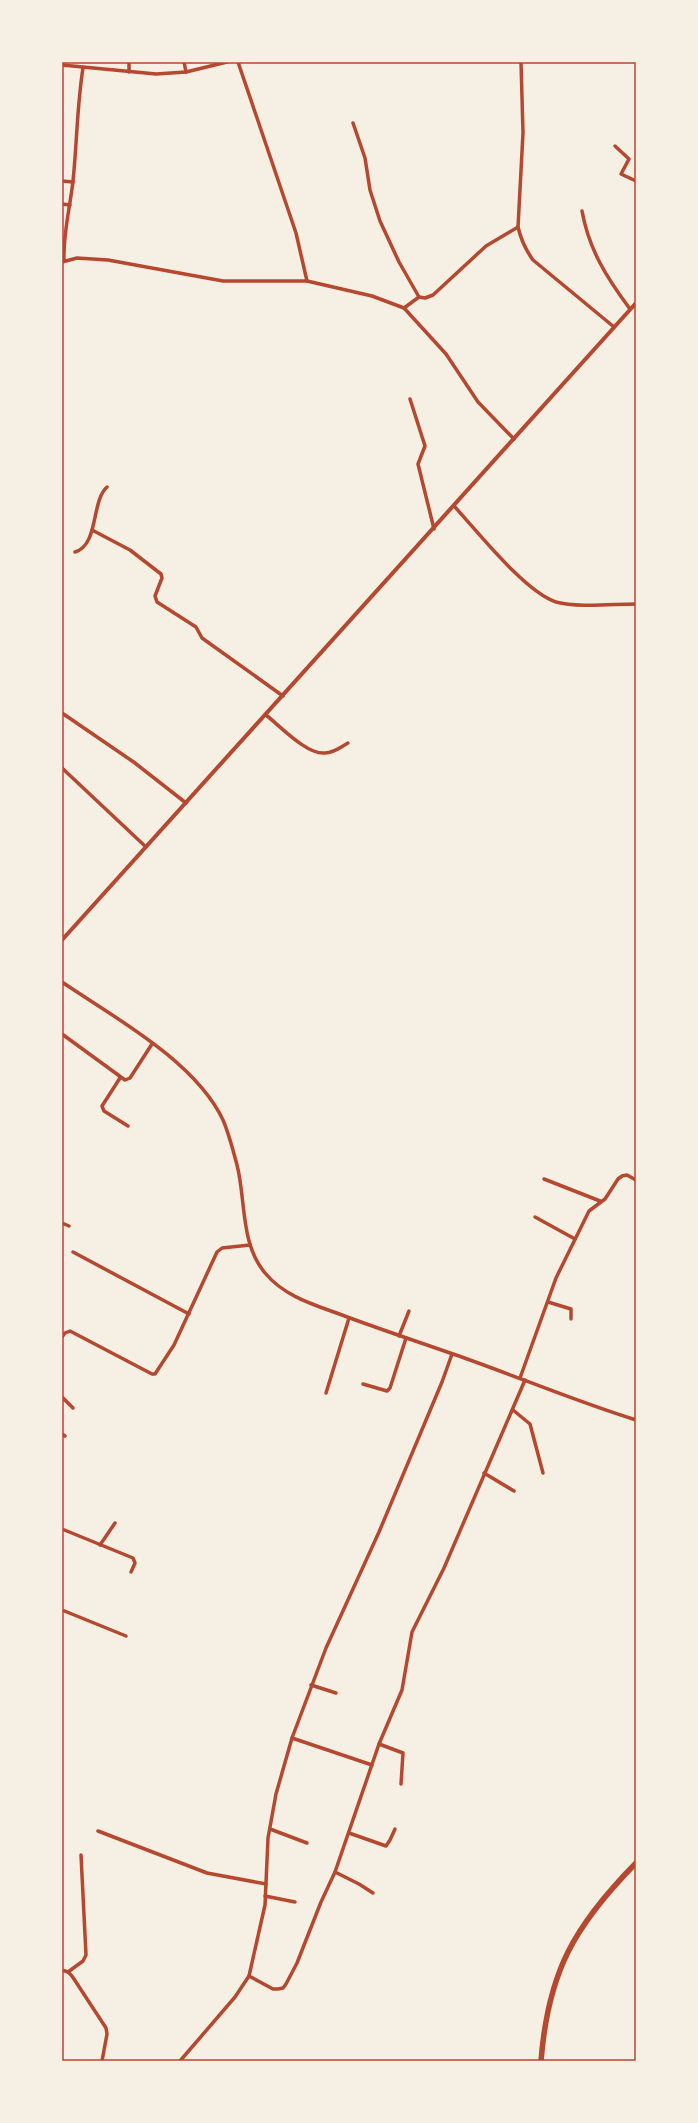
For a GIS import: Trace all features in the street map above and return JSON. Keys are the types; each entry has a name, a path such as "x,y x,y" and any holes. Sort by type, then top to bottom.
{"highway":[{"path":"541,2061 550,2002 567,1952 581,1928 606,1893 636,1863"}],"street":[{"path":"129,62 129,72"},
{"path":"184,62 186,72"},
{"path":"62,65 156,74 186,72 227,62"},
{"path":"238,62 293,226 307,281"},
{"path":"521,62 523,133 518,227 523,246 533,260 614,327"},
{"path":"83,68 79,99 73,182 64,233 63,261 77,258 108,260 223,281 307,281 372,296 404,308 441,349 478,402 514,439"},
{"path":"353,123 365,158 370,190 380,221 398,262 420,297"},
{"path":"615,146 629,159 621,174 636,181"},
{"path":"62,181 73,182"},
{"path":"62,204 70,205"},
{"path":"582,211 587,236 596,258 630,309"},
{"path":"404,308 420,297 425,298 432,295 486,246 518,227"},
{"path":"62,940 434,529 636,302"},
{"path":"410,399 424,440 424,451 418,464 434,529"},
{"path":"76,552 85,545 92,530 102,492 107,487"},
{"path":"454,506 525,582 541,596 558,602 576,604 636,604"},
{"path":"92,530 130,550 161,574 162,578 155,596 157,602 196,627 202,638 283,696"},
{"path":"62,713 135,763 186,803"},
{"path":"266,714 300,743 317,753 331,752 348,743"},
{"path":"62,768 146,847"},
{"path":"62,982 152,1044 185,1070 198,1084 223,1120 238,1167 250,1245 264,1273 280,1288 292,1296 349,1318 636,1420"},
{"path":"62,1034 120,1078 125,1080 130,1078 152,1044"},
{"path":"120,1078 102,1106 104,1111 128,1126"},
{"path":"520,1378 560,1271 588,1211 605,1198 618,1179 622,1176 626,1175 636,1180"},
{"path":"544,1179 600,1201"},
{"path":"535,1217 575,1239"},
{"path":"62,1222 69,1226"},
{"path":"62,1337 64,1333 70,1331 152,1374 155,1374 174,1344 217,1252 222,1248 250,1245"},
{"path":"73,1252 189,1314"},
{"path":"548,1302 571,1309 571,1319"},
{"path":"399,1336 409,1311"},
{"path":"326,1393 349,1318"},
{"path":"363,1384 382,1391 387,1391 390,1388 406,1338"},
{"path":"180,2061 235,1997 249,1976 255,1954 265,1896 270,1829 276,1794 292,1738 336,1623 382,1525 442,1382 452,1354"},
{"path":"249,1976 273,1989 283,1988 298,1962 321,1902 335,1872 379,1744 402,1690 412,1632 444,1568 484,1473 526,1380"},
{"path":"62,1397 73,1408"},
{"path":"513,1410 530,1424 543,1473"},
{"path":"484,1473 514,1491"},
{"path":"100,1545 115,1523"},
{"path":"62,1529 133,1558 134,1563 131,1572"},
{"path":"62,1610 126,1636"},
{"path":"311,1685 336,1693"},
{"path":"292,1738 372,1765"},
{"path":"379,1744 403,1753 401,1784"},
{"path":"270,1829 307,1843"},
{"path":"349,1833 386,1846 395,1829"},
{"path":"98,1831 208,1873 266,1884"},
{"path":"68,1972 83,1961 86,1954 81,1855"},
{"path":"335,1872 373,1893"},
{"path":"265,1896 295,1902"},
{"path":"62,1970 68,1972 98,2012 106,2028 107,2034 102,2061"}]}
